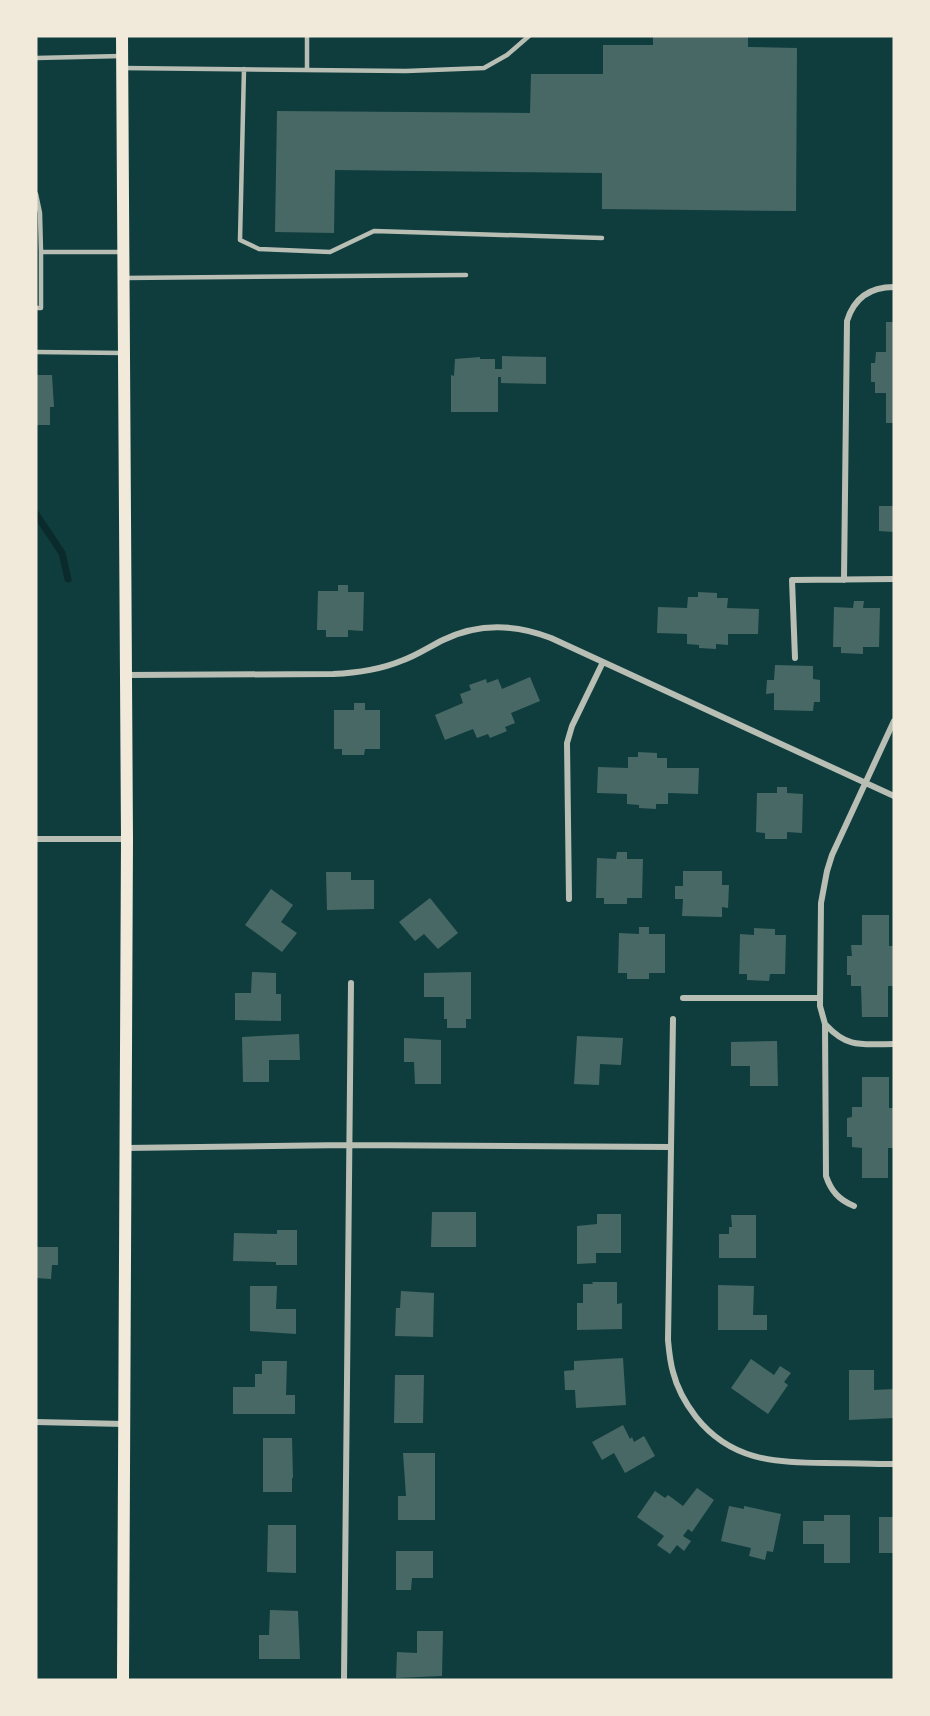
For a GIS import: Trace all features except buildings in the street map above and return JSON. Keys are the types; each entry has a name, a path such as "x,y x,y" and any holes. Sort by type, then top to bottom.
{"main road":[{"path":"122,36 128,839 124,1148 123,1680"}],"street":[{"path":"844,580 847,321 851,309 864,295 875,289 894,287"},
{"path":"795,658 792,580 894,579"},
{"path":"127,675 363,672 400,662 462,633 481,628 522,629 542,634 894,796"},
{"path":"569,899 567,743 572,726 603,662"},
{"path":"854,1206 830,1188 826,1176 825,1024 821,1014 820,998 821,903 832,855 894,721"},
{"path":"36,839 128,839"},
{"path":"344,1680 351,983"},
{"path":"683,998 820,998"},
{"path":"673,1019 668,1340 672,1370 688,1407 701,1423 724,1443 741,1453 762,1459 792,1463 894,1464"},
{"path":"825,1024 839,1038 850,1043 894,1044"},
{"path":"124,1148 348,1145 670,1147"},
{"path":"36,1422 124,1424"}],"lane":[{"path":"307,36 307,70"},
{"path":"36,58 244,69 406,71 484,68 507,55 529,36"},
{"path":"244,69 240,240 247,244 259,249 330,252 374,231 602,237"},
{"path":"36,194 40,213 41,252 41,308 36,308"},
{"path":"41,252 124,252"},
{"path":"124,278 466,275"},
{"path":"36,352 124,353"}],"waterway":[{"path":"36,514 62,553 68,579"}]}
